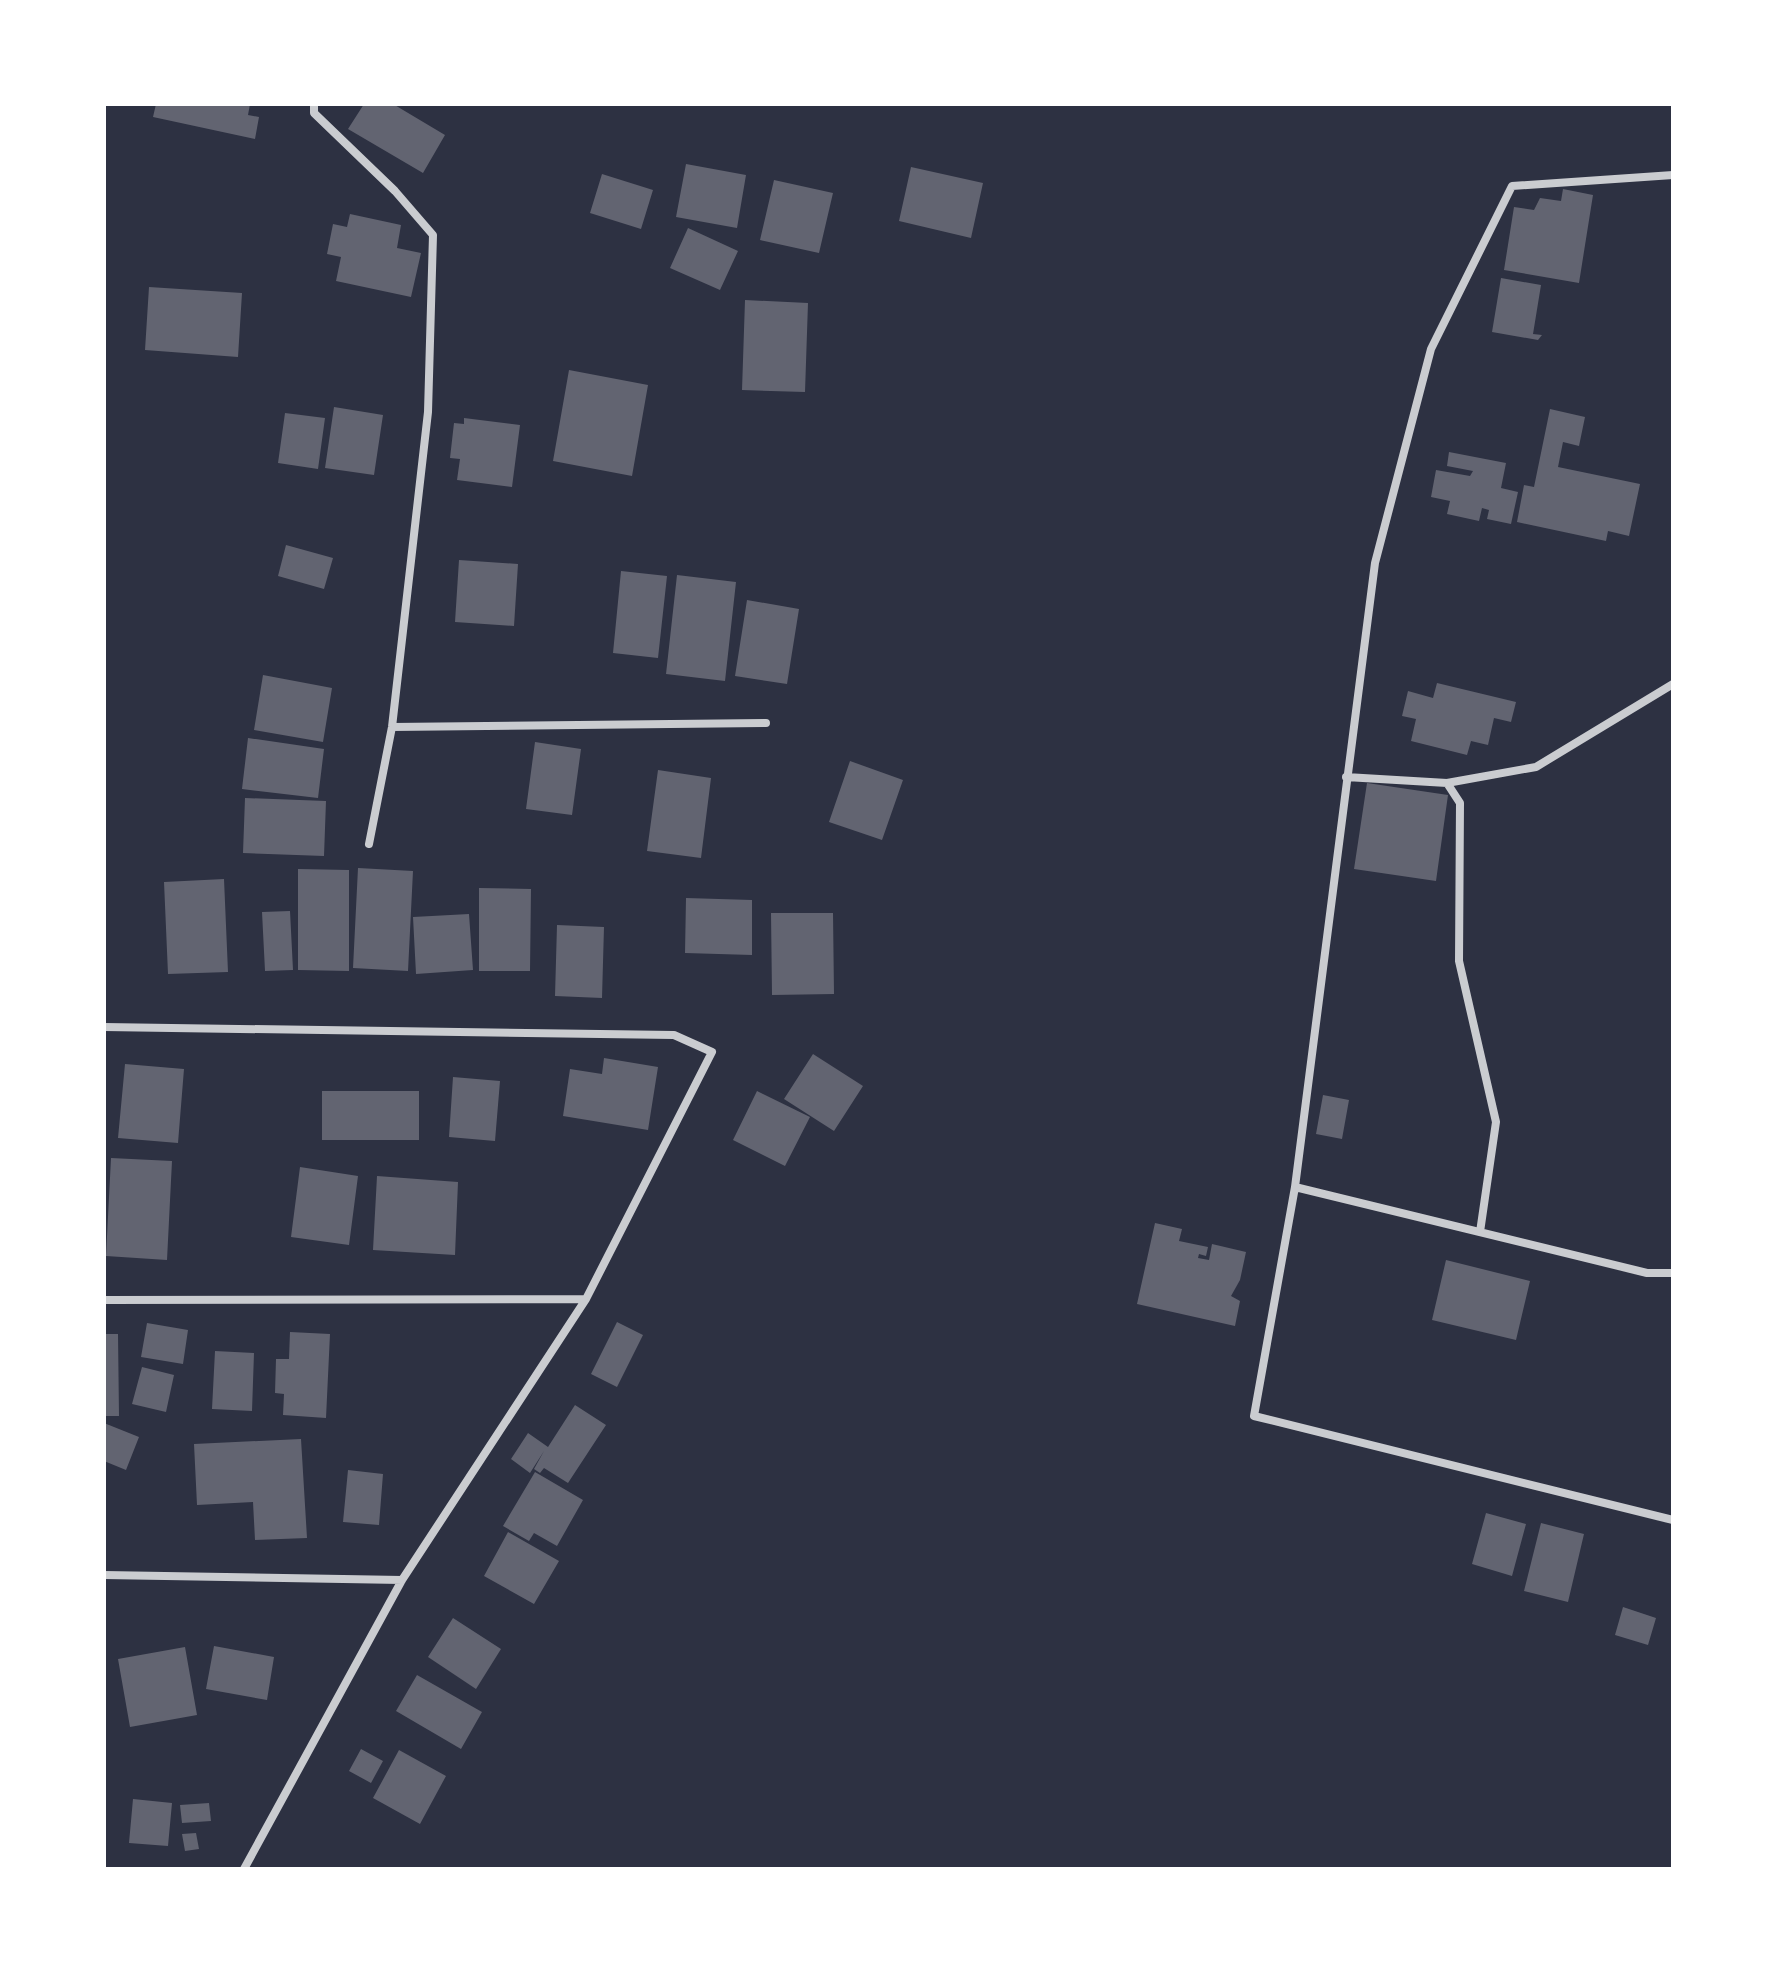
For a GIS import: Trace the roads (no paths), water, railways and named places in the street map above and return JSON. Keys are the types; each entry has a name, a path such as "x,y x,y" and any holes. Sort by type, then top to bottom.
{"street":[{"path":"314,104 314,113 395,191 433,235 428,412 392,727 369,844"},
{"path":"1673,175 1512,186 1431,349 1375,563 1295,1187 1254,1416 1673,1520"},
{"path":"1346,777 1447,783 1536,767 1673,684"},
{"path":"392,727 766,723"},
{"path":"1447,783 1460,803 1459,961 1496,1122 1480,1232"},
{"path":"104,1027 674,1035 712,1052 586,1299 402,1580 244,1869"},
{"path":"1295,1187 1647,1273 1673,1273"},
{"path":"104,1300 586,1299"},
{"path":"104,1575 402,1580"}]}
